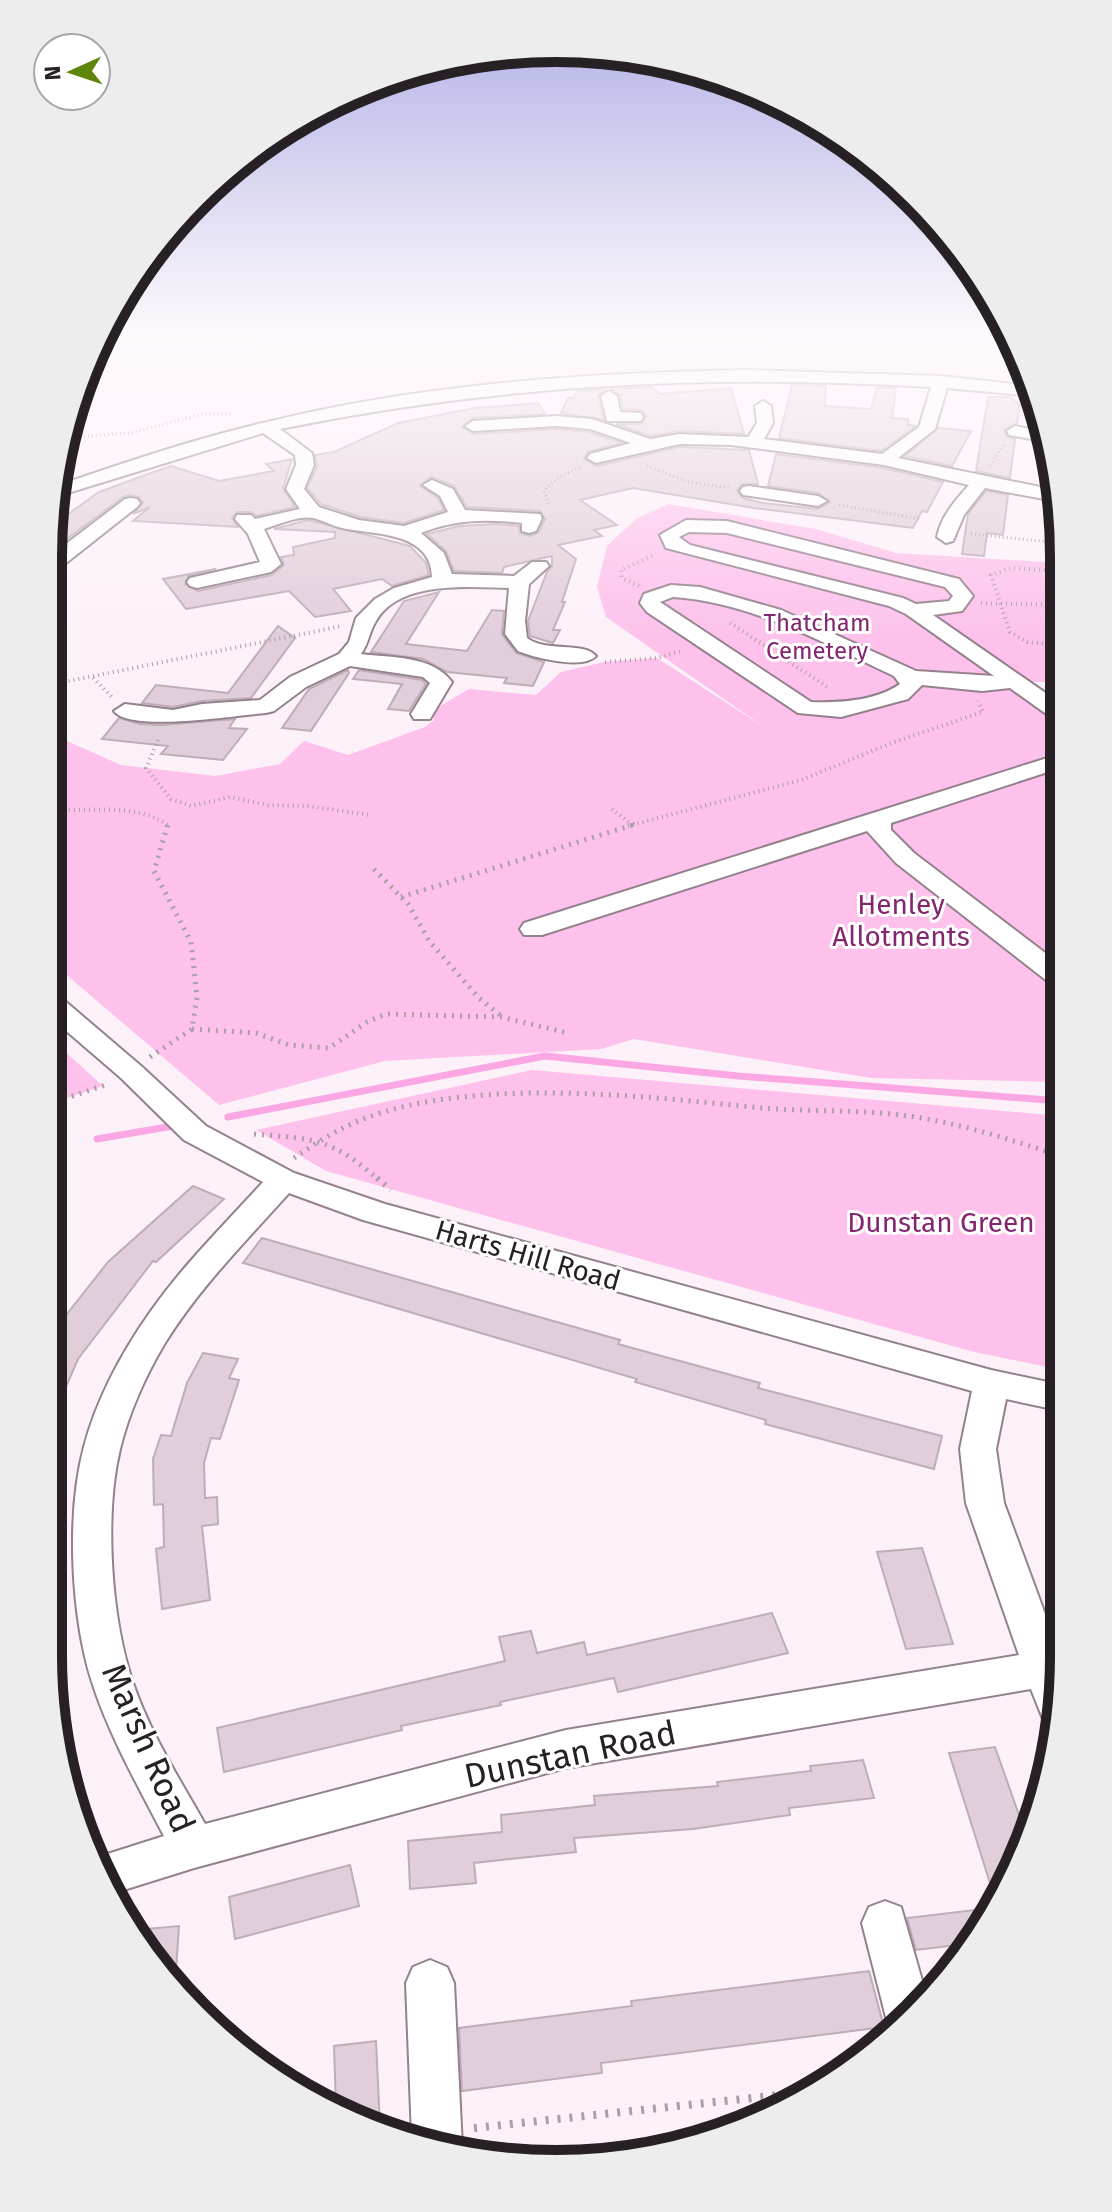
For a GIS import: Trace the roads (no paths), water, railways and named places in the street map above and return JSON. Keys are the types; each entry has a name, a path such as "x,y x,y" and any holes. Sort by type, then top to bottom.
{"street":[{"path":"67,488 238,435"},
{"path":"278,435 303,453 305,465 295,489 297,497 311,512"},
{"path":"624,435 649,444"},
{"path":"752,444 757,435"},
{"path":"885,460 919,435"},
{"path":"596,458 649,444 700,439 752,444 801,474 818,501"},
{"path":"616,453 635,461"},
{"path":"749,491 801,474 885,460 980,483 1046,495"},
{"path":"921,519 947,530 980,483"},
{"path":"448,489 458,514"},
{"path":"62,557 127,506 102,506"},
{"path":"197,582 225,582 271,564 257,532 248,522 311,512 406,532 419,539 436,556 443,572 442,580"},
{"path":"406,532 458,514 533,520"},
{"path":"913,610 949,610 960,603 961,591 945,580 727,527 680,527 669,535 670,541 692,551 896,602 913,610 1050,706"},
{"path":"125,711 173,717 202,711 274,713 298,682 347,659 359,642 366,618 382,603 401,592 442,580 519,582 539,566"},
{"path":"519,582 515,636 521,644 555,660 585,656"},
{"path":"908,684 902,671 740,601 678,589 657,592 651,598 654,608 801,706 827,711 857,706 908,684 943,680 982,684 1014,681"},
{"path":"347,659 391,672 431,672 441,682 422,714"},
{"path":"158,740 173,717"},
{"path":"533,929 1050,764"},
{"path":"878,819 879,832 905,858 1050,970"},
{"name":"Harts Hill Road","path":"62,1013 131,1072 195,1133 278,1178 374,1212 991,1383 1050,1385"},
{"name":"Marsh Road","path":"194,1847 159,1784 112,1682 100,1627 95,1582 99,1466 127,1385 163,1319 278,1178"},
{"path":"991,1383 978,1449 985,1503 1049,1683"},
{"name":"Dunstan Road","path":"112,1873 194,1847 566,1749 1049,1688"},
{"path":"885,1923 905,2005"},
{"path":"430,1983 437,2135"}],"waterway":[{"path":"228,1117 545,1056 738,1076 1050,1100"},
{"path":"97,1139 179,1125"}],"park label":[{"name":"Thatcham Cemetery","path":"817,637"},
{"name":"Henley Allotments","path":"901,920"},
{"name":"Dunstan Green","path":"941,1222"}]}
